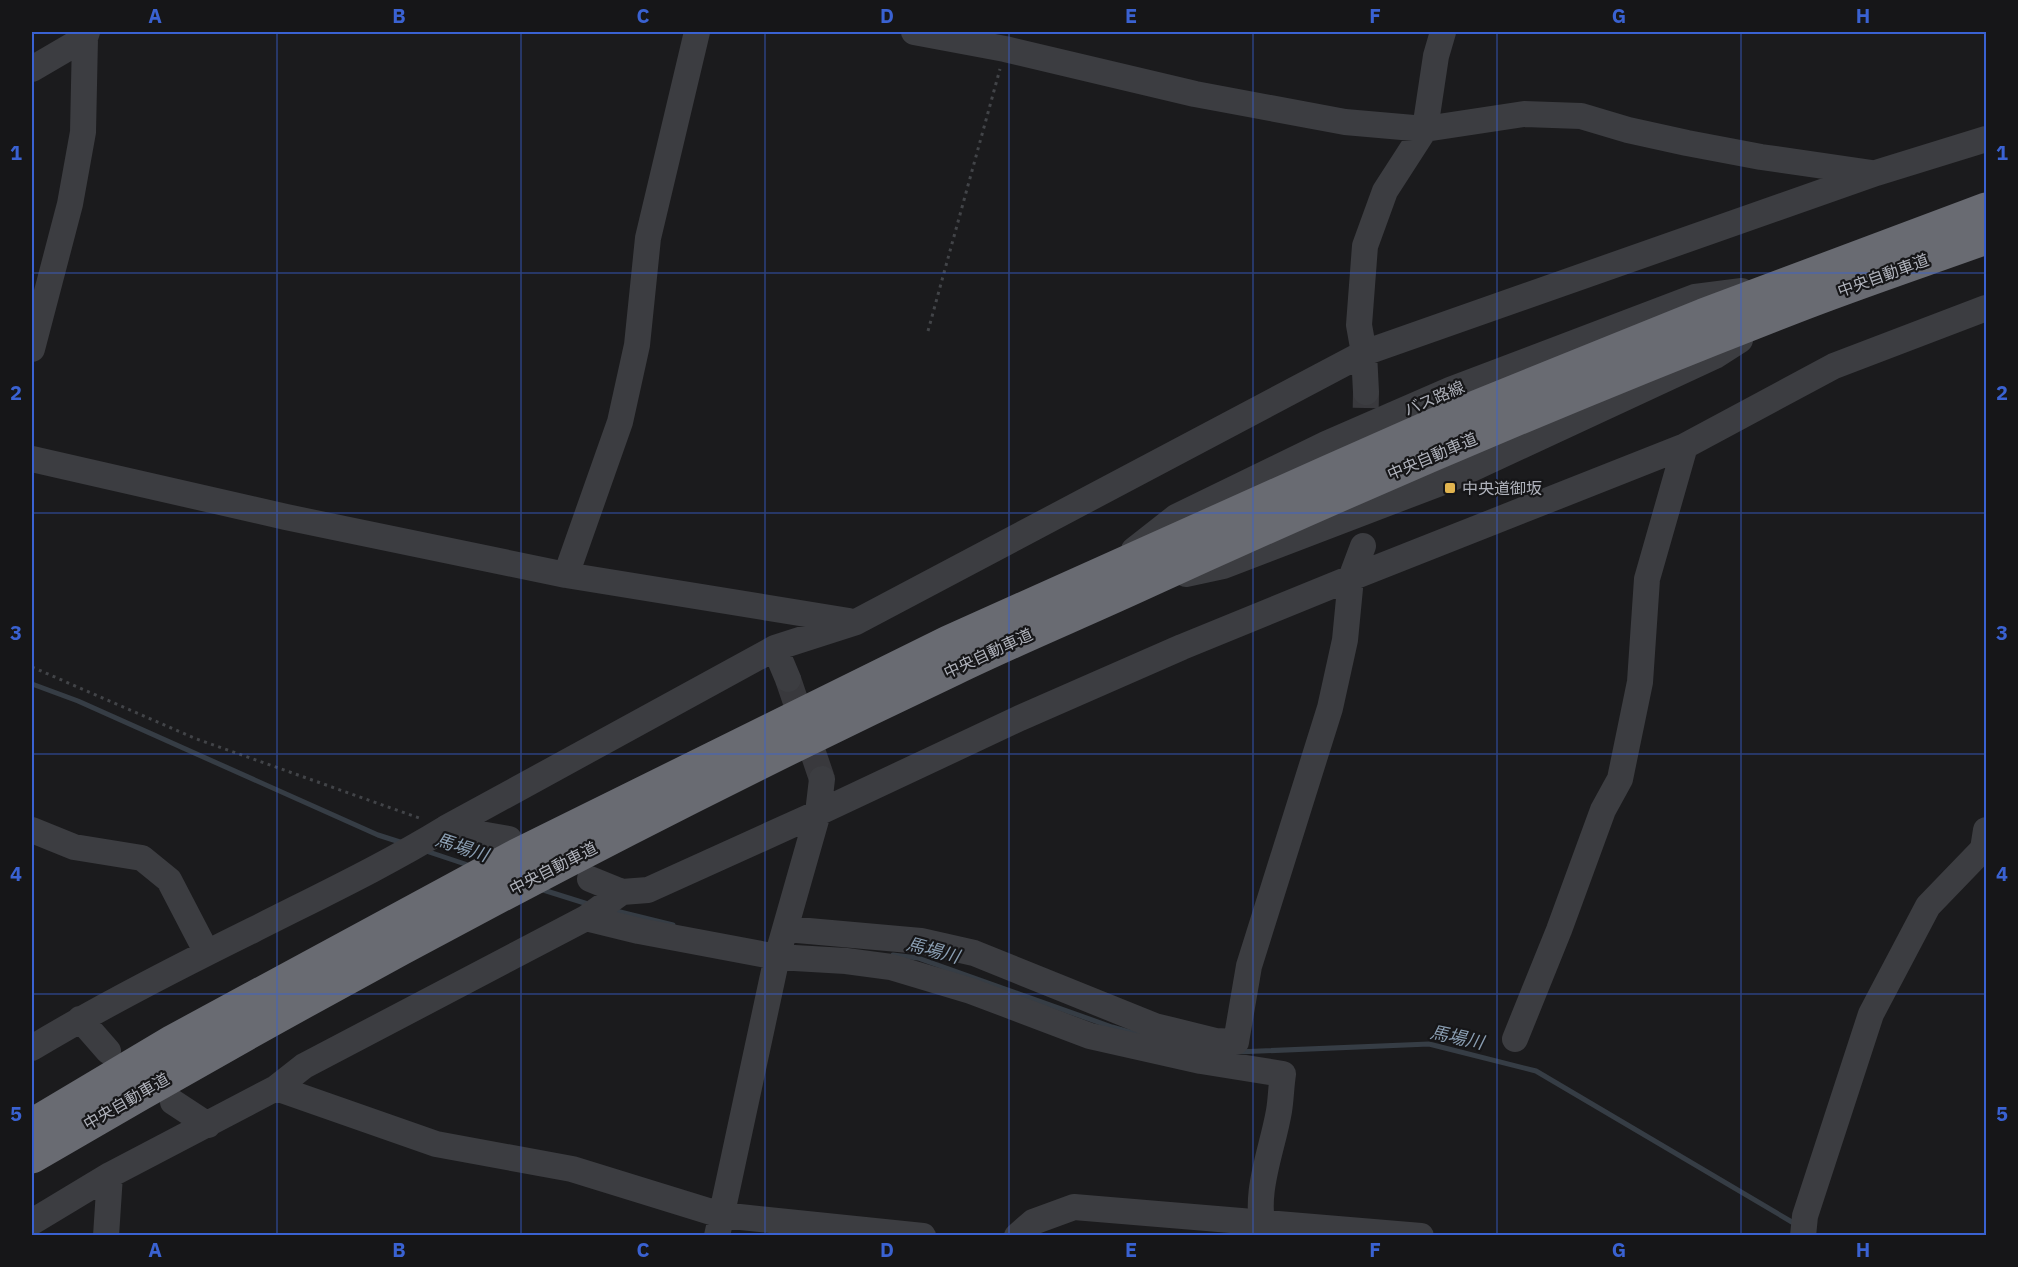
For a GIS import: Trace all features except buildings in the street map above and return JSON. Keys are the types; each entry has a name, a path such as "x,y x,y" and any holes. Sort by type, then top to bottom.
{"highway":[{"name":"中央自動車道","path":"32,1157 188,1065 499,896 791,747 959,666 1330,499 1602,385 1789,296 1986,208"},
{"name":"中央自動車道","path":"32,1125 173,1041 465,882 512,847 948,642 1458,414 1692,319 1789,296 1986,238"}],"street":[{"path":"566,576 620,422 637,345 648,238 697,32"},
{"path":"914,32 1007,40 1195,94 1345,122 1425,129 1524,114 1581,116 1628,130 1708,147 1876,173"},
{"path":"1366,392 1364,353 1359,324 1365,246 1385,191 1425,129 1436,56 1443,32"},
{"path":"32,69 86,35"},
{"path":"32,349 70,204 83,132 86,35"},
{"path":"32,1048 80,1019 403,854 775,648 856,622 1364,353 1876,173 1986,139"},
{"path":"32,1222 110,1175 276,1088 304,1066 603,906 648,890 1031,713 1182,647 1685,446 1834,366 1986,308"},
{"path":"1515,1039 1559,930 1603,810 1620,779 1640,682 1647,579 1685,446"},
{"path":"32,459 286,517 566,576 856,622"},
{"path":"781,943 846,961 891,968 971,991 1090,1036 1236,1042 1249,966 1330,708 1344,640 1351,578 1363,546"},
{"path":"775,648 788,679"},
{"path":"719,1225 781,943 818,813 822,779"},
{"path":"1804,1226 1871,1014 1928,906 1983,849 1986,830"},
{"path":"32,831 74,847 142,858 169,879 207,953"},
{"path":"437,834 512,847"},
{"path":"590,879 603,906 639,931 781,943 921,941 974,953 1152,1038 1260,1072 1283,1074 1279,1111 1261,1191 1263,1229"},
{"path":"80,1019 108,1051"},
{"path":"276,1088 436,1144 572,1169 719,1225 923,1236"},
{"path":"173,1102 208,1125"},
{"path":"106,1236 110,1175"},
{"path":"1017,1236 1033,1222 1074,1207 1263,1229 1421,1236"}],"path":[{"path":"928,331 1007,40"},
{"path":"32,667 194,738 437,834"}],"waterway":[{"name":"馬場川","path":"32,684 78,701 378,835 403,843"},
{"name":"馬場川","path":"426,851 471,866"},
{"name":"馬場川","path":"540,889 591,905"},
{"name":"馬場川","path":"612,910 673,925"},
{"name":"馬場川","path":"893,955 918,958 1140,1035"},
{"name":"馬場川","path":"1237,1052 1429,1044 1536,1071 1797,1225"}],"tunnel":[{"path":"1365,447 1366,392"},
{"path":"788,679 822,779"}],"place":[{"name":"中央道御坂","path":"1450,488"}]}
